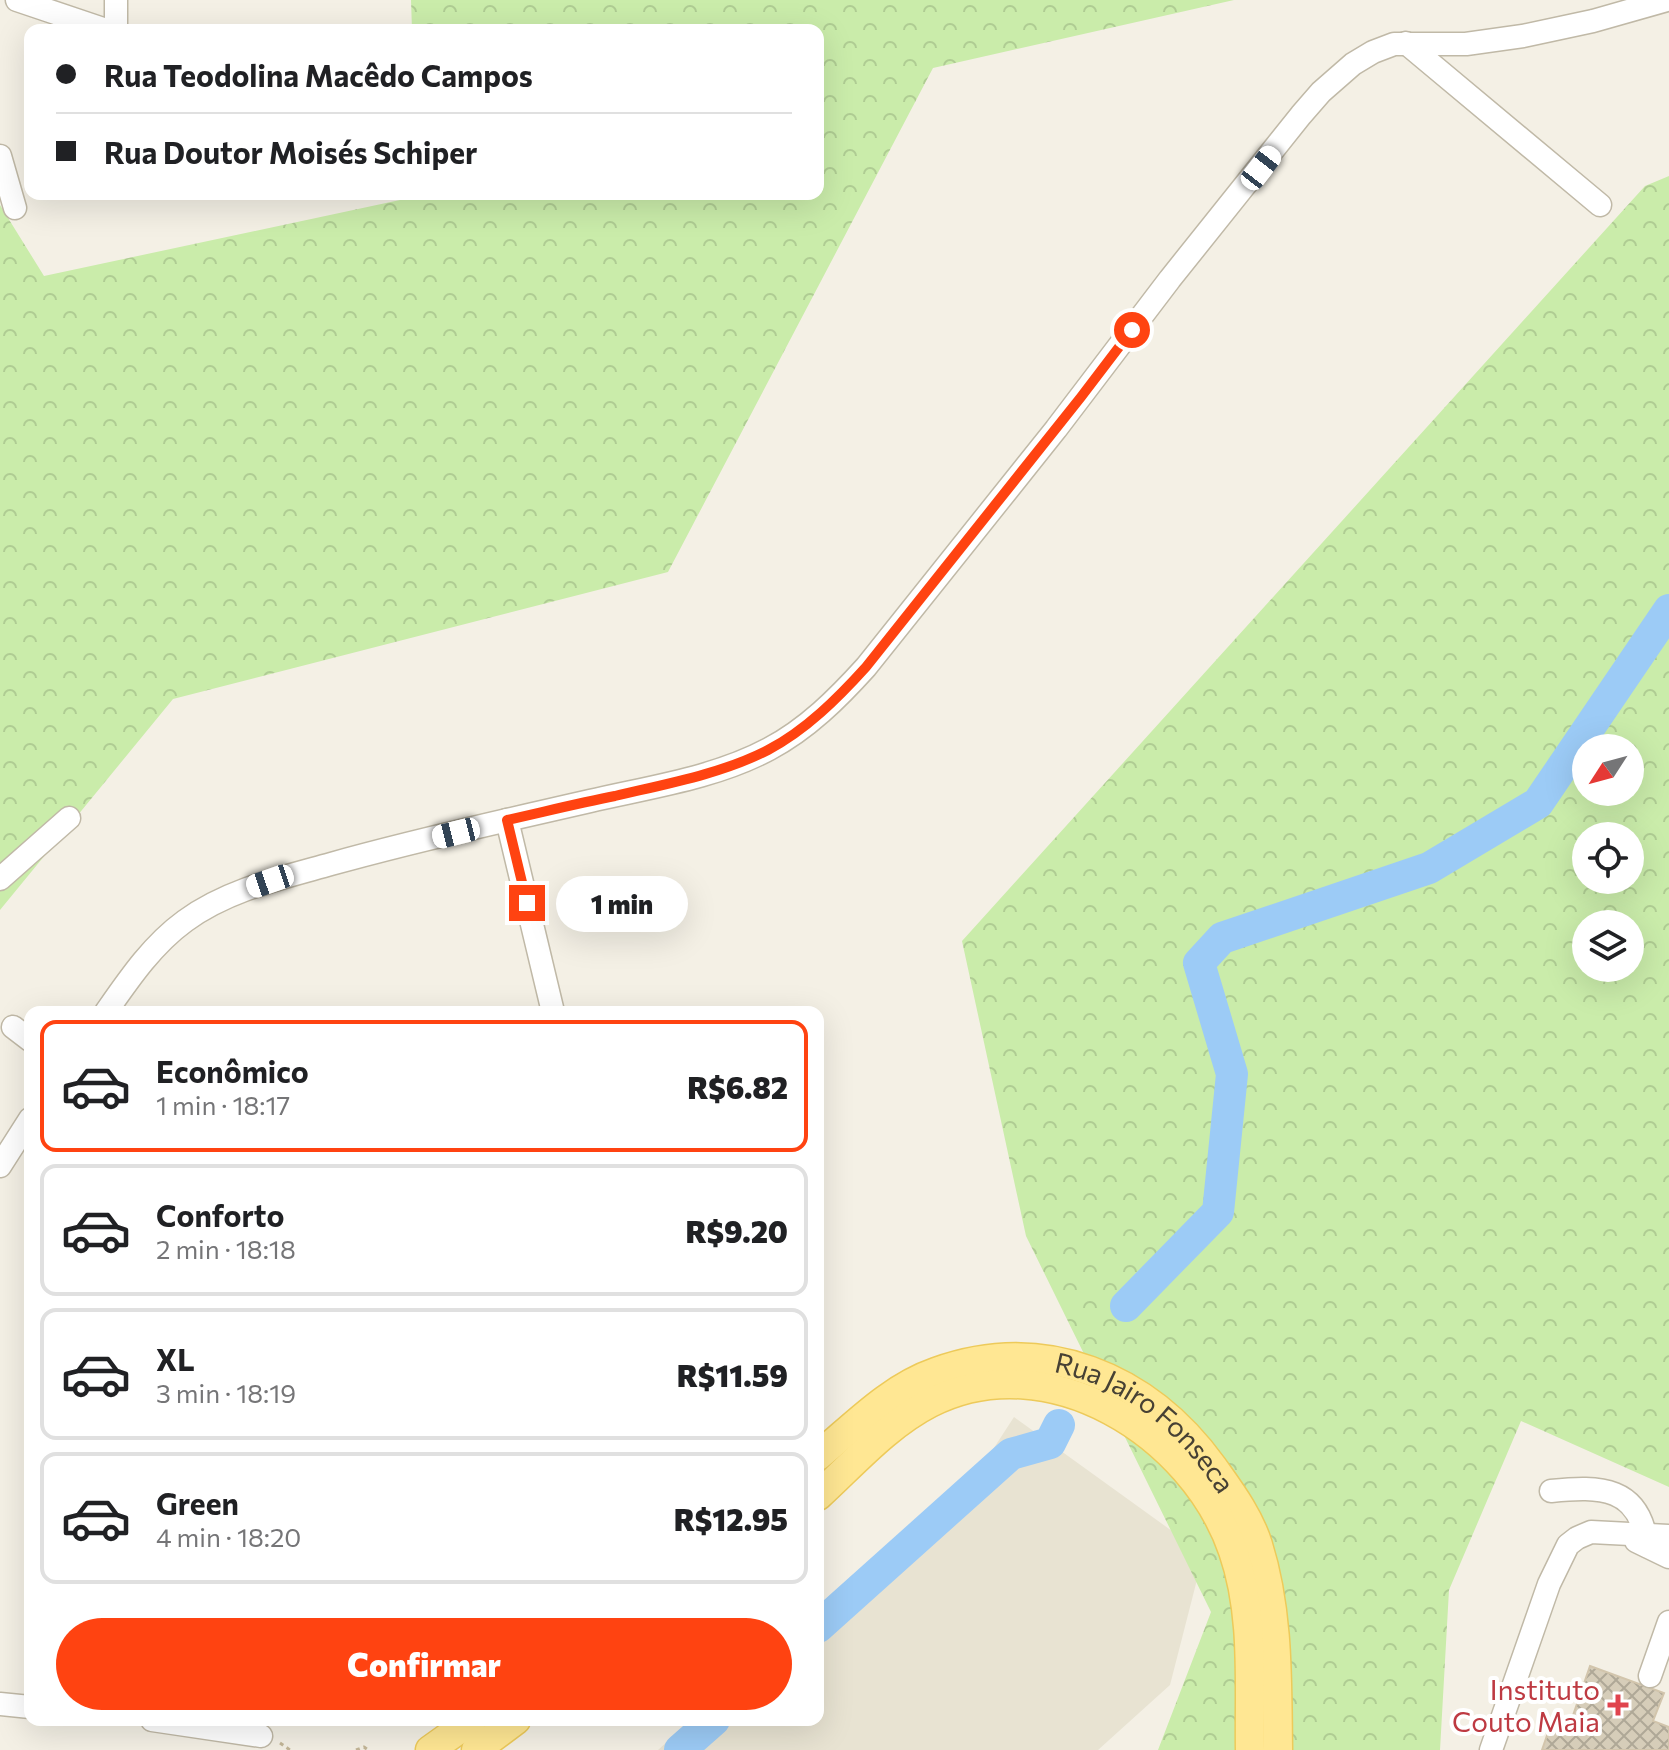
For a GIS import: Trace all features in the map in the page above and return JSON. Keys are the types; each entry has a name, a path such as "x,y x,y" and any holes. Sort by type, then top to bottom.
{"main road":[{"name":"Rua Jairo Fonseca","path":"824,1451 898,1390 936,1372 992,1358 1031,1357 1089,1368 1139,1395 1176,1424 1204,1453 1248,1520 1257,1542 1266,1573 1275,1630 1278,1750"},
{"name":"Rua Jairo Fonseca","path":"824,1491 905,1418 960,1391 1025,1385 1050,1388 1082,1396 1120,1414 1150,1435 1188,1475 1214,1513 1232,1549 1246,1605 1250,1750"},
{"path":"430,1750 464,1726"},
{"path":"476,1750 508,1726"}],"street":[{"path":"116,0 116,24"},
{"path":"110,1006 162,940 187,919 221,900 270,881 347,859 668,784 770,749 818,714 850,685 1313,100 1362,58 1383,47 1406,43 1466,44 1523,36 1593,21 1667,0"},
{"path":"22,1 89,24"},
{"path":"1406,43 1600,205"},
{"path":"0,156 15,208"},
{"path":"0,879 69,818"},
{"path":"507,820 552,1006"},
{"path":"0,1166 24,1128"},
{"path":"1551,1491 1580,1488 1619,1494 1632,1504 1642,1521 1639,1539"},
{"path":"1491,1750 1561,1555 1568,1545 1583,1534 1639,1539 1669,1536"},
{"path":"1639,1539 1669,1557"},
{"path":"1650,1676 1669,1622"},
{"path":"0,1704 24,1706"},
{"path":"193,1726 261,1736"}],"path":[{"path":"356,1750 364,1747 368,1750"}],"shaded area":[{"path":"1014,1417 1172,1531 1200,1568 1170,1685 1098,1750 658,1750 684,1726 824,1726 824,1617 835,1605 850,1577 977,1474"}],"green space":[{"path":"411,0 1234,0 933,68 668,572 173,699 0,910 0,205 44,276 400,200 824,200 824,24 412,24"},
{"path":"1669,176 1669,1487 1521,1421 1449,1590 1440,1750 1158,1750 1211,1612 1026,1236 962,941 1645,186"}],"building":[{"name":"Instituto Couto Maia","path":"1590,1666 1664,1693 1653,1721 1669,1727 1669,1750 1542,1750 1553,1718 1570,1724"}],"waterway":[{"path":"1126,1306 1218,1212 1232,1074 1199,963 1222,938 1429,868 1538,803 1669,610"},
{"path":"824,1622 1011,1454 1050,1443 1059,1425"},
{"path":"680,1750 707,1726"}],"place":[{"name":"Instituto Couto Maia","path":"1618,1705"}],"route":[{"path":"527,903 507,820 668,784 730,765 770,749 802,728 866,667 1132,330"}]}
